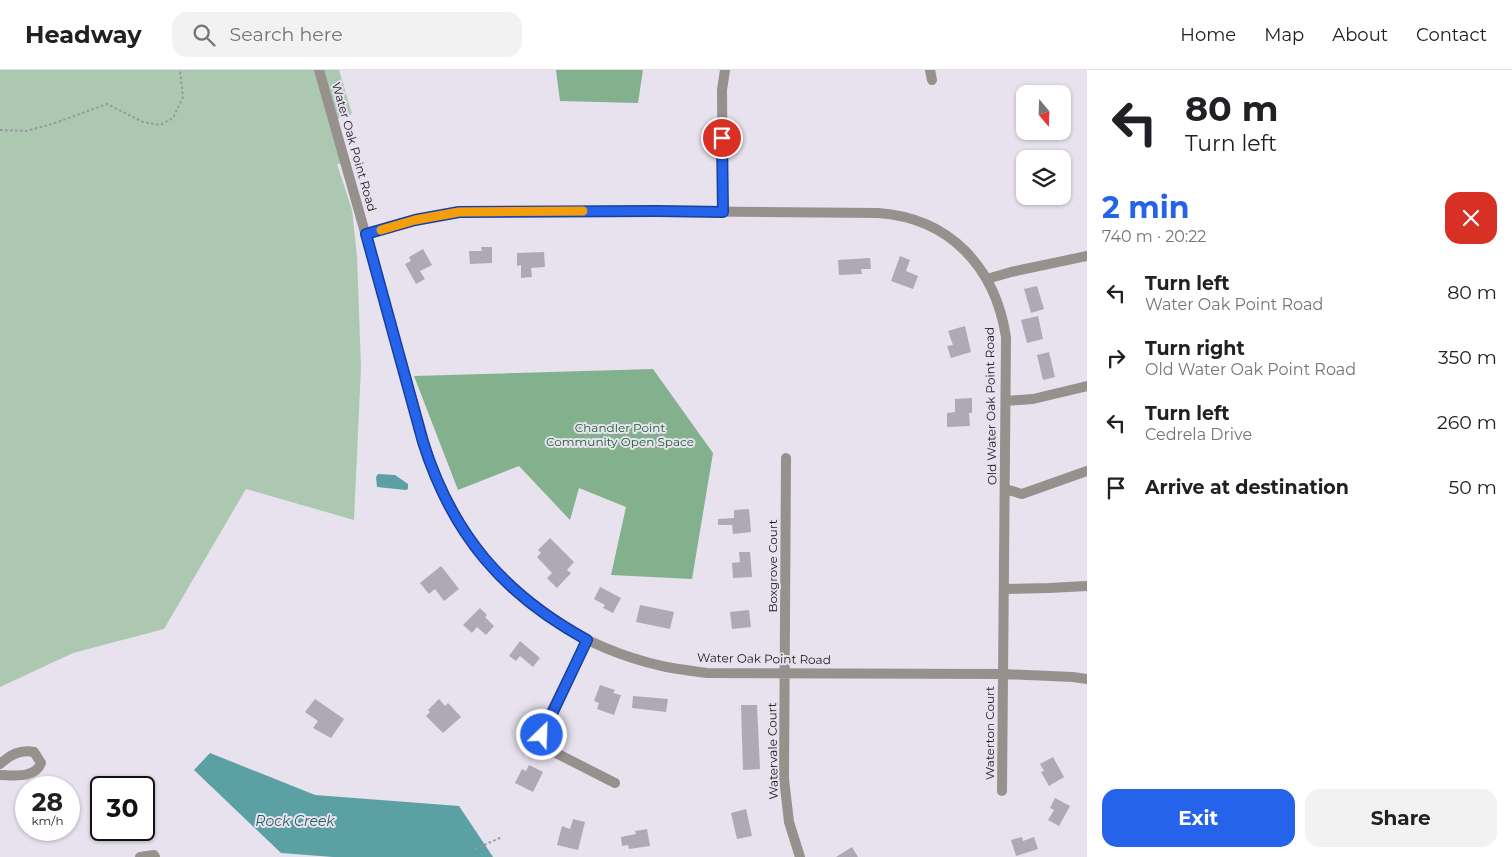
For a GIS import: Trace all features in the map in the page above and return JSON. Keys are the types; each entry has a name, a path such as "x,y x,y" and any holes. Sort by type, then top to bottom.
{"street":[{"name":"Water Oak Point Road","path":"319,70 432,469 446,501 469,539 501,577 545,615 587,640 623,655 662,666 707,673 1003,674 1073,676 1087,680"},
{"path":"723,212 722,90 724,70"},
{"name":"Old Water Oak Point Road","path":"366,234 415,220 459,212 878,213 894,214 912,219 939,230 962,246 987,279 1004,323 1006,337 1006,401 1003,674"},
{"path":"987,279 1087,256"},
{"path":"1006,401 1033,399 1087,386"},
{"name":"Boxgrove Court","path":"785,673 786,458"},
{"path":"1004,489 1022,494 1087,471"},
{"path":"1004,589 1087,586"},
{"path":"587,640 543,728 542,740 545,747 550,750 615,783"},
{"name":"Watervale Court","path":"785,673 784,779 793,838 800,857"},
{"name":"Waterton Court","path":"1002,791 1003,674"},
{"path":"0,764 17,752 26,750 34,752 40,763 39,768 29,774 22,776 0,775"},
{"path":"140,857 154,855 155,857"}],"path":[{"path":"0,130 26,131 108,104 143,122 160,125 173,118 183,97 180,70"},
{"path":"475,849 502,836"}],"green space":[{"path":"0,70 339,70 352,114 334,120 345,163 337,164 352,210 357,257 361,367 354,520 246,489 164,629 73,653 0,687"},
{"path":"556,70 643,70 638,103 560,101"},
{"name":"Chandler Point Community Open Space","path":"653,369 713,453 692,579 611,575 626,507 579,488 570,520 519,466 458,490 414,376"}],"water":[{"path":"378,474 395,475 408,484 408,489 377,487 376,477"},
{"name":"Rock Creek","path":"210,753 315,795 459,806 493,857 333,857 281,853 194,770"}],"building":[{"path":"481,247 492,247 492,263 470,264 469,251 482,251"},
{"path":"423,249 432,265 420,271 425,279 416,284 405,264 411,261 409,257"},
{"path":"544,252 545,267 531,268 532,277 521,278 521,265 517,266 517,253"},
{"path":"900,256 910,260 906,271 918,276 913,289 891,281"},
{"path":"870,258 871,269 861,269 862,274 839,275 838,260"},
{"path":"1037,286 1044,309 1031,313 1024,289"},
{"path":"1038,316 1043,339 1027,343 1021,320"},
{"path":"965,326 971,352 951,358 947,346 953,345 948,331"},
{"path":"1049,352 1055,377 1043,380 1037,355"},
{"path":"972,398 972,413 969,413 970,426 947,427 947,413 955,412 955,399"},
{"path":"749,509 751,532 733,534 732,525 718,525 718,519 734,518 734,510"},
{"path":"550,538 574,562 567,570 571,573 557,588 547,578 552,573 537,557 541,553 538,550"},
{"path":"739,552 750,552 752,577 733,578 732,563 740,562"},
{"path":"441,566 459,589 444,601 435,589 429,594 420,583"},
{"path":"600,587 621,598 613,613 603,608 605,605 594,599"},
{"path":"640,605 674,612 670,629 636,622"},
{"path":"480,608 487,615 485,617 494,626 486,635 477,627 472,633 463,625"},
{"path":"749,610 751,627 732,629 730,612"},
{"path":"520,641 540,658 533,667 520,656 516,661 509,656"},
{"path":"600,685 615,690 613,693 621,695 614,715 597,709 599,703 594,701"},
{"path":"633,696 668,699 666,712 632,708"},
{"path":"315,699 344,719 331,738 313,728 318,721 305,712"},
{"path":"439,699 445,706 448,703 461,717 443,733 426,716 430,712 428,710"},
{"path":"741,705 757,705 760,769 743,770"},
{"path":"1053,757 1064,777 1049,786 1041,772 1044,771 1040,764"},
{"path":"529,765 543,772 533,792 515,783 522,769 526,771"},
{"path":"1055,798 1070,806 1059,826 1048,820 1054,810 1050,808"},
{"path":"746,809 752,836 737,839 731,813"},
{"path":"573,819 585,822 578,850 557,845 562,826 570,829"},
{"path":"647,829 650,846 629,849 628,845 622,846 621,837 636,834 635,831"},
{"path":"1022,837 1023,841 1034,837 1038,849 1016,856 1011,840"},
{"path":"852,847 858,857 836,857"}],"slow traffic":[{"path":"381,230 415,220 459,212 583,211"}],"route":[{"path":"542,735 543,728 587,640 552,620 501,577 483,558 469,539 446,501 423,442 366,234 415,220 459,212 723,212 722,138"}]}
